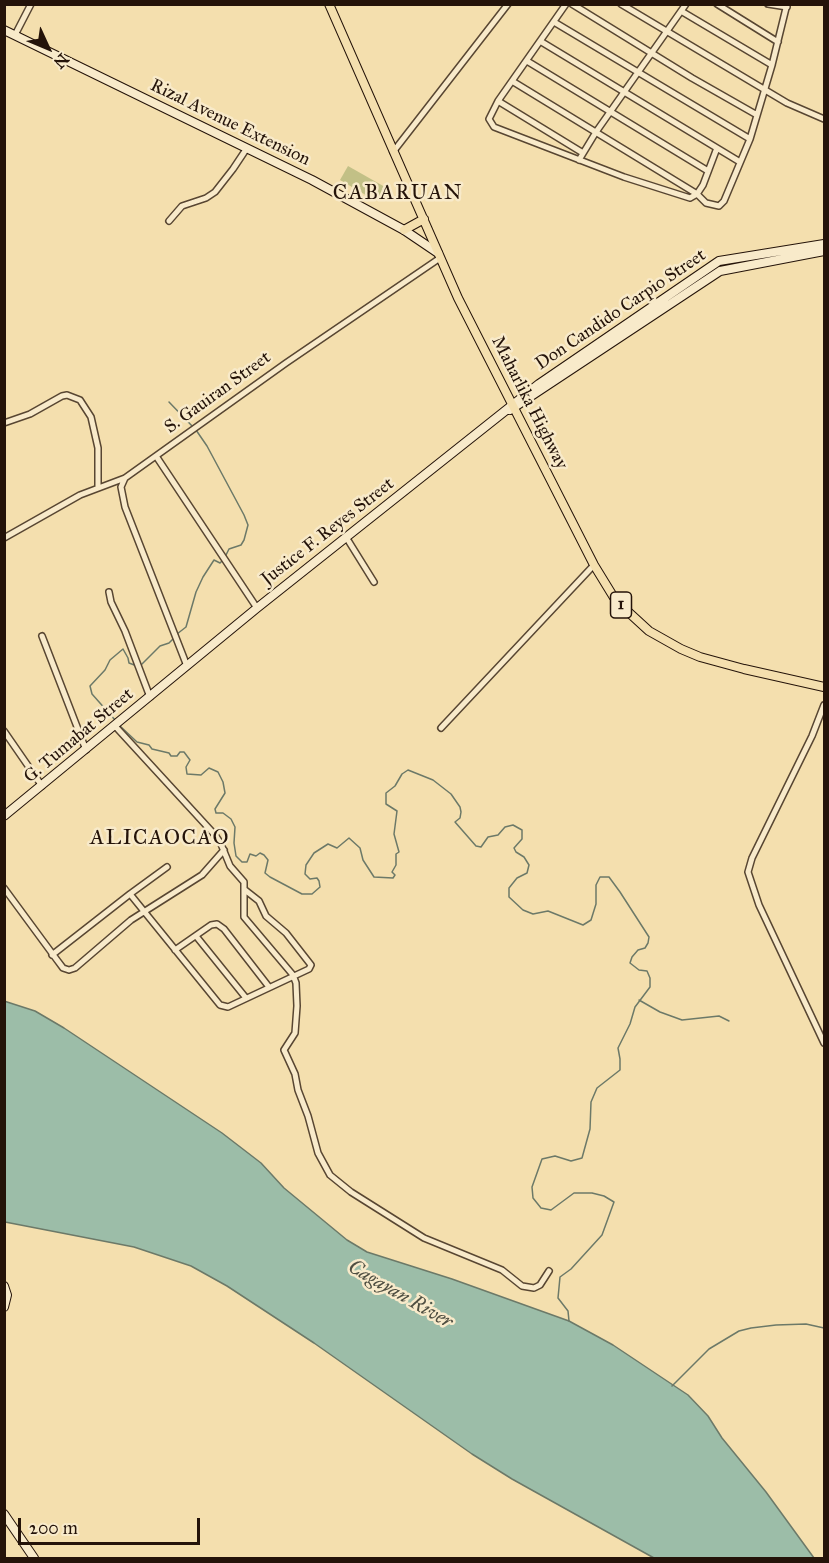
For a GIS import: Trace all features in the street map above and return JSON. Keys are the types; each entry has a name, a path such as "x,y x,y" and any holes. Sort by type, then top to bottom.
{"main road":[{"name":"Maharlika Highway","path":"329,4 439,256 510,408 609,590 625,609 649,631 666,642 700,657 825,687"},
{"name":"Rizal Avenue Extension","path":"4,30 247,148 404,230 439,256"},
{"path":"404,230 424,219"},
{"name":"Don Candido Carpio Street","path":"510,408 718,261 825,244"},
{"name":"Don Candido Carpio Street","path":"510,408 720,271 825,251"},
{"name":"Justice F. Reyes Street","path":"171,679 510,408"},
{"name":"G. Tumabat Street","path":"4,816 171,679"},
{"path":"4,1286 7,1295 4,1307"},
{"path":"4,1514 33,1558"}],"street":[{"path":"15,35 31,4"},
{"path":"393,152 508,4"},
{"path":"566,4 498,101 489,119 494,127 684,198 697,194 717,148"},
{"path":"572,4 757,115"},
{"path":"621,4 787,103 825,119"},
{"path":"579,160 596,132 686,4"},
{"path":"717,4 778,42"},
{"path":"512,81 697,194 710,205 720,206 750,140 787,6 768,4"},
{"path":"681,11 772,65"},
{"path":"554,22 750,140"},
{"path":"540,41 740,162"},
{"path":"527,61 708,171"},
{"path":"498,101 583,153"},
{"path":"169,221 182,206 206,198 215,192 247,148"},
{"name":"S. Gauiran Street","path":"4,538 80,495 125,478 439,256"},
{"path":"4,423 30,414 62,396 67,395 80,400 91,417 98,448 98,487"},
{"path":"156,456 257,608"},
{"path":"125,478 121,487 125,507 187,666"},
{"path":"346,537 374,582"},
{"path":"441,728 594,565"},
{"path":"109,592 150,697"},
{"path":"42,636 86,750"},
{"path":"825,705 752,858 748,872 759,905 825,1043"},
{"path":"117,724 215,836 230,866 242,878 245,890 244,917 293,975 296,983 297,1006 295,1033 284,1050 296,1074 298,1090 318,1153 330,1175 351,1192 424,1238 502,1270 522,1286 534,1288 540,1285 549,1271"},
{"path":"4,731 42,786"},
{"path":"4,888 52,955 63,968 73,970 131,920 202,875 224,850"},
{"path":"52,955 167,867"},
{"path":"130,894 220,1005 228,1007 309,969 311,965 286,933 269,920 259,901 245,890"},
{"path":"175,950 214,924 221,926 269,987"},
{"path":"196,936 246,998"}],"shaded area":[{"path":"348,166 385,187 376,201 340,180"}],"water":[{"name":"Cagayan River","path":"4,1001 35,1011 64,1028 222,1133 261,1163 284,1188 347,1240 367,1252 452,1279 569,1321 613,1345 688,1395 708,1416 722,1438 766,1492 814,1558 654,1558 512,1479 472,1454 314,1343 227,1286 191,1266 134,1247 5,1222"}],"waterway":[{"path":"169,402 193,427"},
{"path":"196,430 207,446 248,525 241,545 229,549 225,557"},
{"path":"177,634 186,627 203,577 214,560 220,563 222,561"},
{"path":"141,665 160,646 169,643 174,638"},
{"path":"115,720 92,694 90,686 105,670 110,660 123,649 129,663 137,666"},
{"path":"120,726 137,742 149,745 152,749 169,753 171,756 184,752 190,760 186,767 187,774 201,775 209,768 218,772 225,793 215,809 216,813 223,813 231,819 235,827 236,856 242,862 247,862 250,854 264,855 268,860 265,873 302,894 312,894 320,887 317,878 310,879 305,874 306,865 314,853 328,844 337,848 349,838 360,848 363,860 374,877 393,878 396,854 399,852 394,834 397,811 386,804 386,793 408,770 433,780 451,794 461,812 460,818 455,822 476,846 481,847 488,837 498,835 505,827 513,825 522,830 522,839 514,848 529,865 527,873 517,878 509,888 509,897 523,910 533,914 548,911 583,925 591,920 596,904 596,885 600,877 609,877 649,937 645,948 638,950 630,963 639,970 647,971 650,987 635,1007 630,1024 618,1048 620,1070 597,1088 591,1102 590,1129 582,1158 571,1161 555,1156 542,1159 532,1187 533,1198 541,1208 551,1210 574,1193 592,1193 614,1202 602,1235 571,1269 560,1277 558,1298 568,1311 569,1321"},
{"path":"639,1000 660,1012 682,1020 719,1016 729,1021"},
{"path":"672,1386 709,1349 739,1331 776,1325 806,1324 824,1328"}],"district":[{"name":"CABARUAN","path":"398,194"},
{"name":"ALICAOCAO","path":"160,839"}]}
